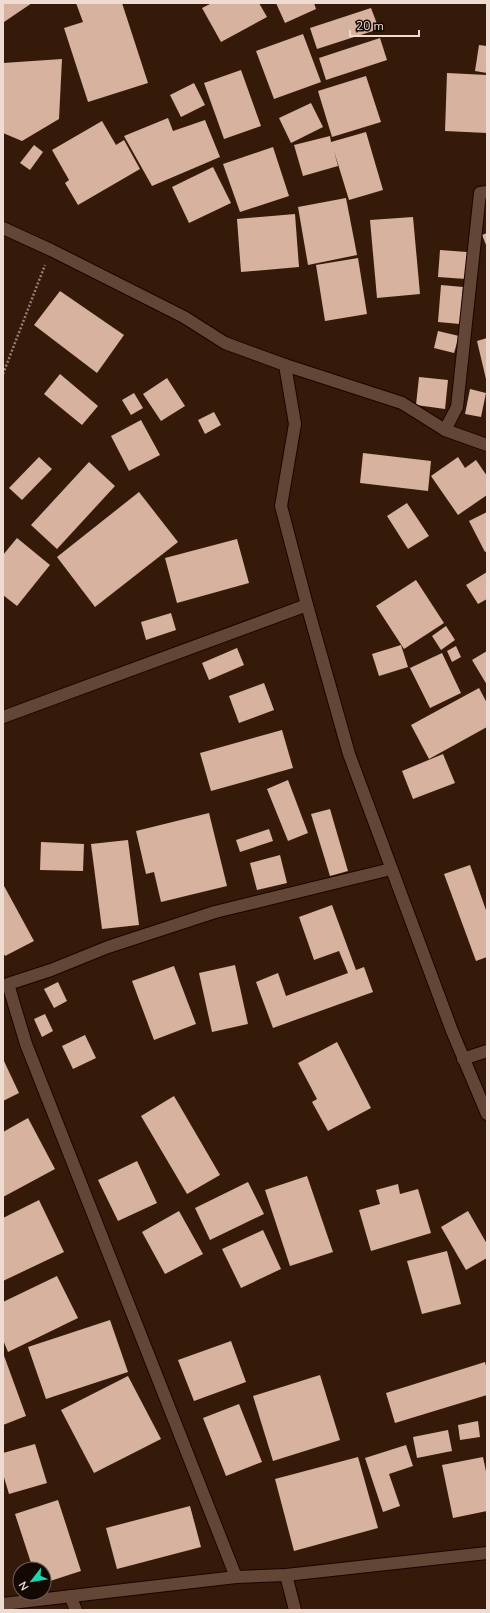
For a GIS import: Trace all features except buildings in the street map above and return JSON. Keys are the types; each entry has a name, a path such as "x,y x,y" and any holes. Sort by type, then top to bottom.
{"street":[{"path":"445,430 458,407 480,193 487,192"},
{"path":"3,228 51,250 184,317 225,343 285,365 402,403 445,430 487,445"},
{"path":"285,365 295,424 281,506 307,605 349,754 391,869 487,1114"},
{"path":"3,717 307,605"},
{"path":"236,1577 26,1044 5,979 51,970 108,947 215,912 391,869"},
{"path":"464,1058 487,1051"},
{"path":"3,1604 236,1577 286,1575 487,1553"},
{"path":"286,1575 295,1610"},
{"path":"70,1596 76,1610"}],"path":[{"path":"3,374 51,250"}]}
